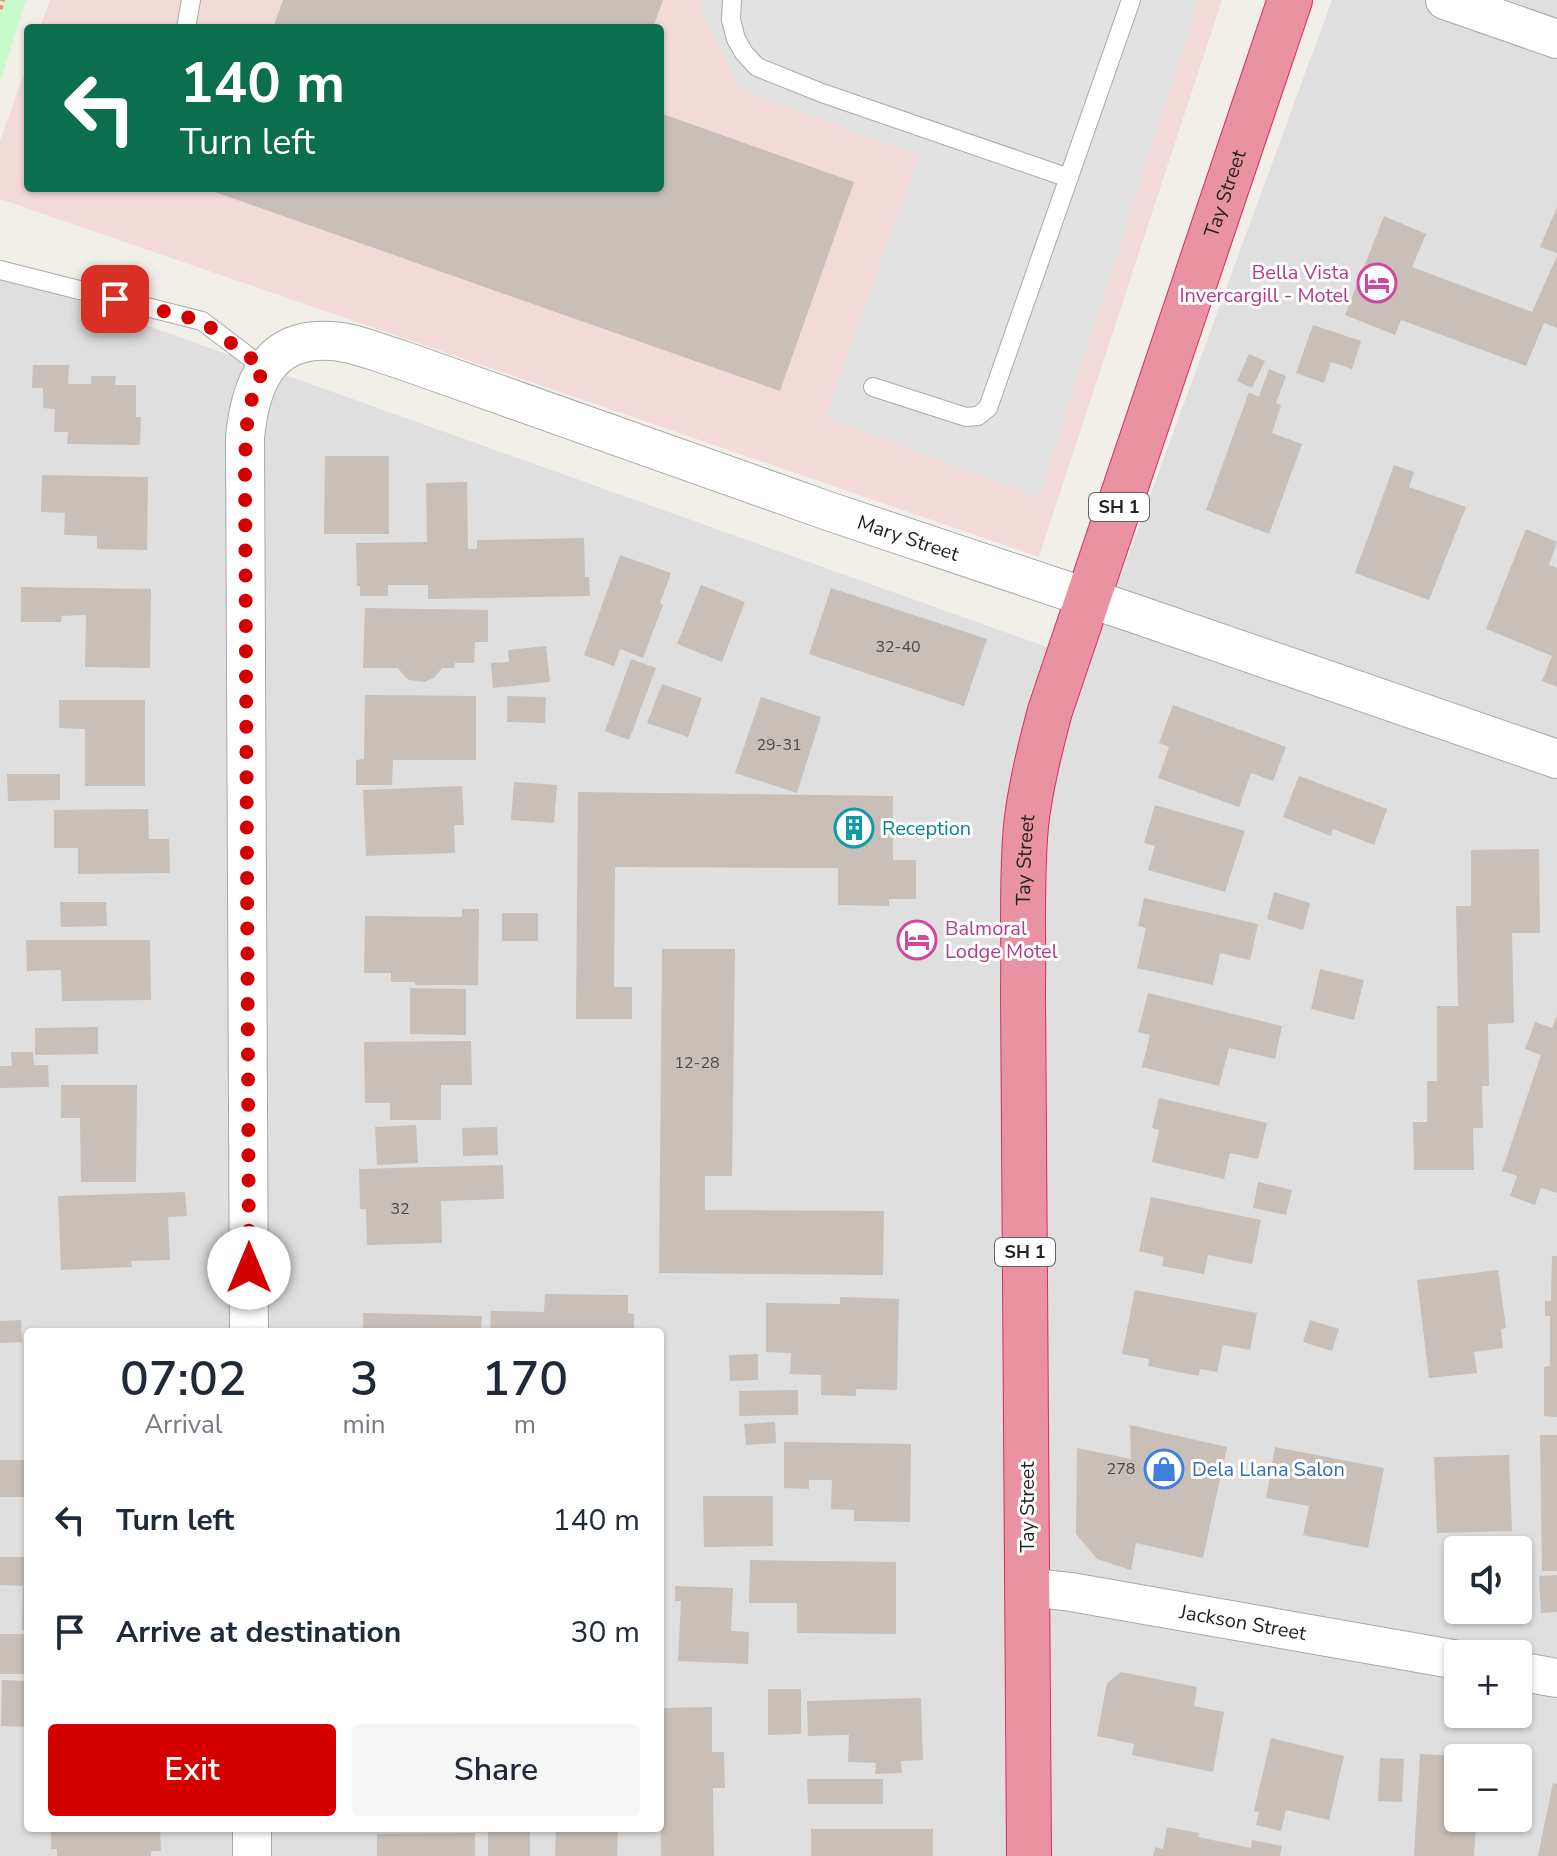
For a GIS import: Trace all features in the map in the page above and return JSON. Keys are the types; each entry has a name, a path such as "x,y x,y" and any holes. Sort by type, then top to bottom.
{"highway":[{"name":"Tay Street","path":"1029,1856 1023,1008 1026,824 1039,749 1290,0"}],"street":[{"path":"1445,0 1557,39"},
{"name":"Mary Street","path":"264,368 279,353 305,342 331,341 367,349 831,512 1557,759"},
{"path":"249,1328 245,472 247,412 264,368"},
{"name":"Jackson Street","path":"1028,1587 1444,1658"},
{"path":"1532,1674 1557,1678"},
{"path":"252,1832 252,1856"}],"lane":[{"path":"187,24 191,0"},
{"path":"732,0 731,20 736,39 757,67 822,93 1069,178"},
{"path":"873,387 966,417 978,416 988,408 1131,0"},
{"path":"0,270 202,321 264,368"}],"path":[{"path":"0,9 3,0"}],"shaded area":[{"path":"50,0 1222,0 1039,557 0,199 0,141 24,73 24,192 664,192 664,24 41,24"},
{"path":"703,0 1199,0 1039,498 825,417 919,155 741,90 700,9"},
{"path":"1332,0 1557,0 1557,1856 0,1856 0,273 1089,662"}],"green space":[{"path":"0,0 26,0 0,82"}],"building":[{"path":"283,0 663,0 654,24 274,24"},
{"path":"664,114 854,182 780,391 215,192 664,192"},
{"path":"1557,207 1557,253 1540,247"},
{"path":"1384,216 1426,234 1412,267 1532,312 1557,256 1557,328 1544,323 1526,366 1401,320 1395,335 1345,315"},
{"path":"1313,325 1361,341 1352,369 1331,362 1324,383 1296,373"},
{"path":"1249,354 1265,361 1252,388 1237,381"},
{"path":"33,365 69,365 68,384 91,384 91,376 116,376 115,385 136,385 136,417 141,417 140,445 67,444 68,432 54,432 55,409 43,408 43,388 32,388"},
{"path":"1269,369 1286,376 1276,403 1281,405 1272,433 1302,444 1269,534 1206,510 1249,392 1259,397"},
{"path":"325,456 389,456 389,534 324,534"},
{"path":"1394,465 1414,472 1409,487 1466,507 1429,600 1355,573"},
{"path":"42,475 148,477 147,550 97,549 97,536 64,535 65,513 41,512"},
{"path":"467,482 468,549 477,549 477,540 584,538 585,577 589,577 590,596 428,599 428,585 388,585 388,596 360,596 356,543 427,542 426,483"},
{"path":"1526,529 1557,542 1549,565 1557,568 1557,687 1542,681 1552,656 1486,629"},
{"path":"620,555 671,573 660,603 663,605 643,658 620,649 614,666 584,655"},
{"path":"701,585 745,602 722,662 677,644"},
{"path":"21,587 151,589 150,668 85,667 86,615 62,616 61,622 21,622"},
{"path":"831,588 987,639 964,706 809,654"},
{"path":"365,608 488,610 488,642 475,642 474,663 455,663 454,668 442,668 434,678 424,682 409,680 398,668 363,668"},
{"path":"546,646 550,682 493,688 491,663 509,662 508,650"},
{"path":"631,659 656,668 629,740 605,731"},
{"path":"662,684 702,698 688,737 647,723"},
{"path":"365,695 476,696 476,760 393,760 392,785 356,785 356,760 364,759"},
{"path":"507,696 546,697 545,723 507,722"},
{"path":"761,697 821,717 797,793 735,773"},
{"path":"59,700 145,700 145,786 85,786 85,729 59,728"},
{"path":"1173,705 1286,747 1273,781 1251,773 1239,807 1158,778 1169,747 1159,743"},
{"path":"7,774 60,774 60,800 8,801"},
{"path":"1299,776 1387,809 1374,845 1333,829 1331,836 1283,817"},
{"path":"514,782 557,785 554,823 511,820"},
{"path":"462,786 464,825 454,825 455,853 366,856 363,790"},
{"path":"578,792 893,796 893,860 916,860 916,899 889,899 889,906 838,905 838,868 615,867 614,987 632,987 632,1019 576,1019"},
{"path":"1155,805 1245,831 1225,892 1148,870 1155,846 1144,843"},
{"path":"148,809 149,839 169,839 170,873 78,874 78,848 54,848 54,810"},
{"path":"1539,849 1540,933 1512,933 1514,1023 1488,1024 1489,1086 1482,1086 1483,1128 1473,1128 1474,1170 1414,1170 1413,1122 1427,1122 1427,1081 1437,1081 1437,1006 1458,1006 1456,906 1471,906 1471,850"},
{"path":"1274,892 1310,903 1303,930 1267,919"},
{"path":"1144,898 1258,924 1250,960 1220,953 1213,985 1137,968 1146,928 1138,926"},
{"path":"60,902 106,902 107,926 61,927"},
{"path":"462,909 479,909 478,985 415,985 415,982 391,982 391,973 364,973 365,916 462,917"},
{"path":"502,913 538,913 538,941 502,941"},
{"path":"26,940 150,940 151,1000 62,1001 61,970 27,971"},
{"path":"662,949 735,949 732,1176 705,1176 705,1210 884,1211 883,1275 659,1273"},
{"path":"1320,969 1364,980 1354,1020 1311,1009"},
{"path":"410,988 466,989 466,1035 410,1034"},
{"path":"1148,993 1282,1026 1275,1059 1229,1048 1219,1086 1142,1067 1150,1035 1138,1032"},
{"path":"1557,1015 1557,1193 1541,1188 1535,1205 1510,1196 1517,1176 1502,1171 1541,1055 1525,1049 1535,1022 1552,1028"},
{"path":"98,1027 98,1054 35,1055 35,1028"},
{"path":"471,1041 472,1085 441,1085 441,1120 390,1120 390,1103 365,1103 364,1042"},
{"path":"11,1052 33,1052 34,1065 48,1065 49,1087 0,1088 0,1066 12,1066"},
{"path":"61,1085 137,1085 136,1182 81,1182 80,1118 61,1118"},
{"path":"1159,1098 1267,1123 1258,1159 1230,1153 1224,1179 1152,1162 1159,1130 1152,1128"},
{"path":"416,1125 418,1163 377,1165 375,1127"},
{"path":"497,1127 498,1155 463,1156 462,1128"},
{"path":"503,1165 504,1199 441,1201 442,1243 367,1245 366,1209 360,1209 359,1169"},
{"path":"1258,1182 1292,1190 1286,1215 1253,1208"},
{"path":"185,1192 187,1216 168,1217 170,1260 131,1261 132,1267 61,1270 58,1196"},
{"path":"1151,1197 1261,1220 1252,1264 1208,1255 1204,1274 1162,1266 1164,1257 1139,1251"},
{"path":"1552,1256 1557,1256 1557,1417 1544,1416 1544,1367 1550,1366 1550,1316 1545,1316 1545,1301 1551,1301"},
{"path":"1498,1270 1506,1328 1501,1329 1503,1348 1474,1352 1477,1373 1429,1378 1417,1280"},
{"path":"1135,1290 1257,1313 1250,1350 1223,1345 1217,1372 1200,1369 1199,1376 1148,1366 1149,1359 1122,1354"},
{"path":"545,1294 628,1295 628,1313 634,1314 634,1328 490,1328 491,1311 544,1312"},
{"path":"840,1297 899,1299 897,1390 856,1389 856,1396 821,1395 821,1375 790,1374 791,1353 766,1352 766,1303 840,1304"},
{"path":"363,1313 482,1316 481,1328 363,1328"},
{"path":"21,1320 22,1342 0,1343 0,1321"},
{"path":"1310,1320 1339,1329 1332,1351 1303,1342"},
{"path":"758,1354 758,1380 730,1381 729,1355"},
{"path":"798,1390 798,1415 739,1416 739,1391"},
{"path":"775,1422 776,1443 746,1445 744,1424"},
{"path":"1130,1425 1227,1447 1203,1558 1136,1543 1131,1570 1097,1559 1076,1534 1077,1448 1131,1459"},
{"path":"1540,1435 1557,1435 1557,1571 1542,1571"},
{"path":"784,1442 911,1444 910,1522 854,1521 854,1510 831,1509 832,1480 809,1480 809,1489 784,1488"},
{"path":"1275,1447 1384,1468 1368,1548 1303,1535 1309,1506 1266,1498"},
{"path":"1509,1455 1512,1531 1437,1533 1434,1457"},
{"path":"0,1460 24,1460 24,1497 0,1497"},
{"path":"703,1496 773,1496 773,1546 704,1547"},
{"path":"0,1557 24,1557 24,1630 23,1586 0,1585"},
{"path":"750,1560 896,1562 896,1634 797,1633 797,1603 749,1603"},
{"path":"1557,1575 1557,1612 1541,1613 1539,1576"},
{"path":"675,1586 733,1588 731,1631 749,1632 748,1664 678,1661 681,1601 675,1601"},
{"path":"0,1634 24,1634 24,1674 0,1674"},
{"path":"1121,1672 1197,1687 1194,1706 1224,1712 1213,1772 1132,1755 1134,1744 1097,1736 1107,1683"},
{"path":"2,1680 24,1681 24,1727 1,1726"},
{"path":"768,1689 801,1689 801,1734 768,1735"},
{"path":"921,1698 923,1760 901,1761 902,1773 875,1774 876,1763 848,1762 849,1735 808,1736 807,1701"},
{"path":"712,1707 712,1752 724,1752 725,1788 713,1788 714,1856 661,1856 661,1832 664,1832 664,1708"},
{"path":"1271,1738 1344,1756 1329,1820 1286,1810 1281,1831 1256,1825 1259,1812 1254,1811"},
{"path":"1420,1754 1444,1755 1444,1832 1476,1832 1474,1856 1414,1856"},
{"path":"1380,1758 1404,1759 1402,1802 1378,1801"},
{"path":"807,1779 883,1779 883,1804 808,1804"},
{"path":"1553,1783 1557,1784 1557,1856 1538,1856"},
{"path":"1167,1827 1251,1848 1252,1840 1282,1846 1280,1856 1153,1856 1155,1847 1163,1849"},
{"path":"811,1829 933,1829 933,1856 811,1856"},
{"path":"51,1832 160,1832 161,1851 151,1851 151,1856 57,1856 57,1849 51,1849"},
{"path":"488,1832 530,1832 530,1856 488,1856"},
{"path":"556,1832 618,1832 617,1856 555,1856"},
{"path":"475,1833 475,1856 377,1856 377,1834"}],"place":[{"name":"Bella Vista Invercargill - Motel","path":"1377,283"},
{"name":"Reception","path":"854,828"},
{"name":"Balmoral Lodge Motel","path":"917,940"},
{"name":"Dela Llana Salon","path":"1164,1469"}],"route":[{"path":"115,299 202,321 264,368 247,412 245,438 249,1268"}]}
